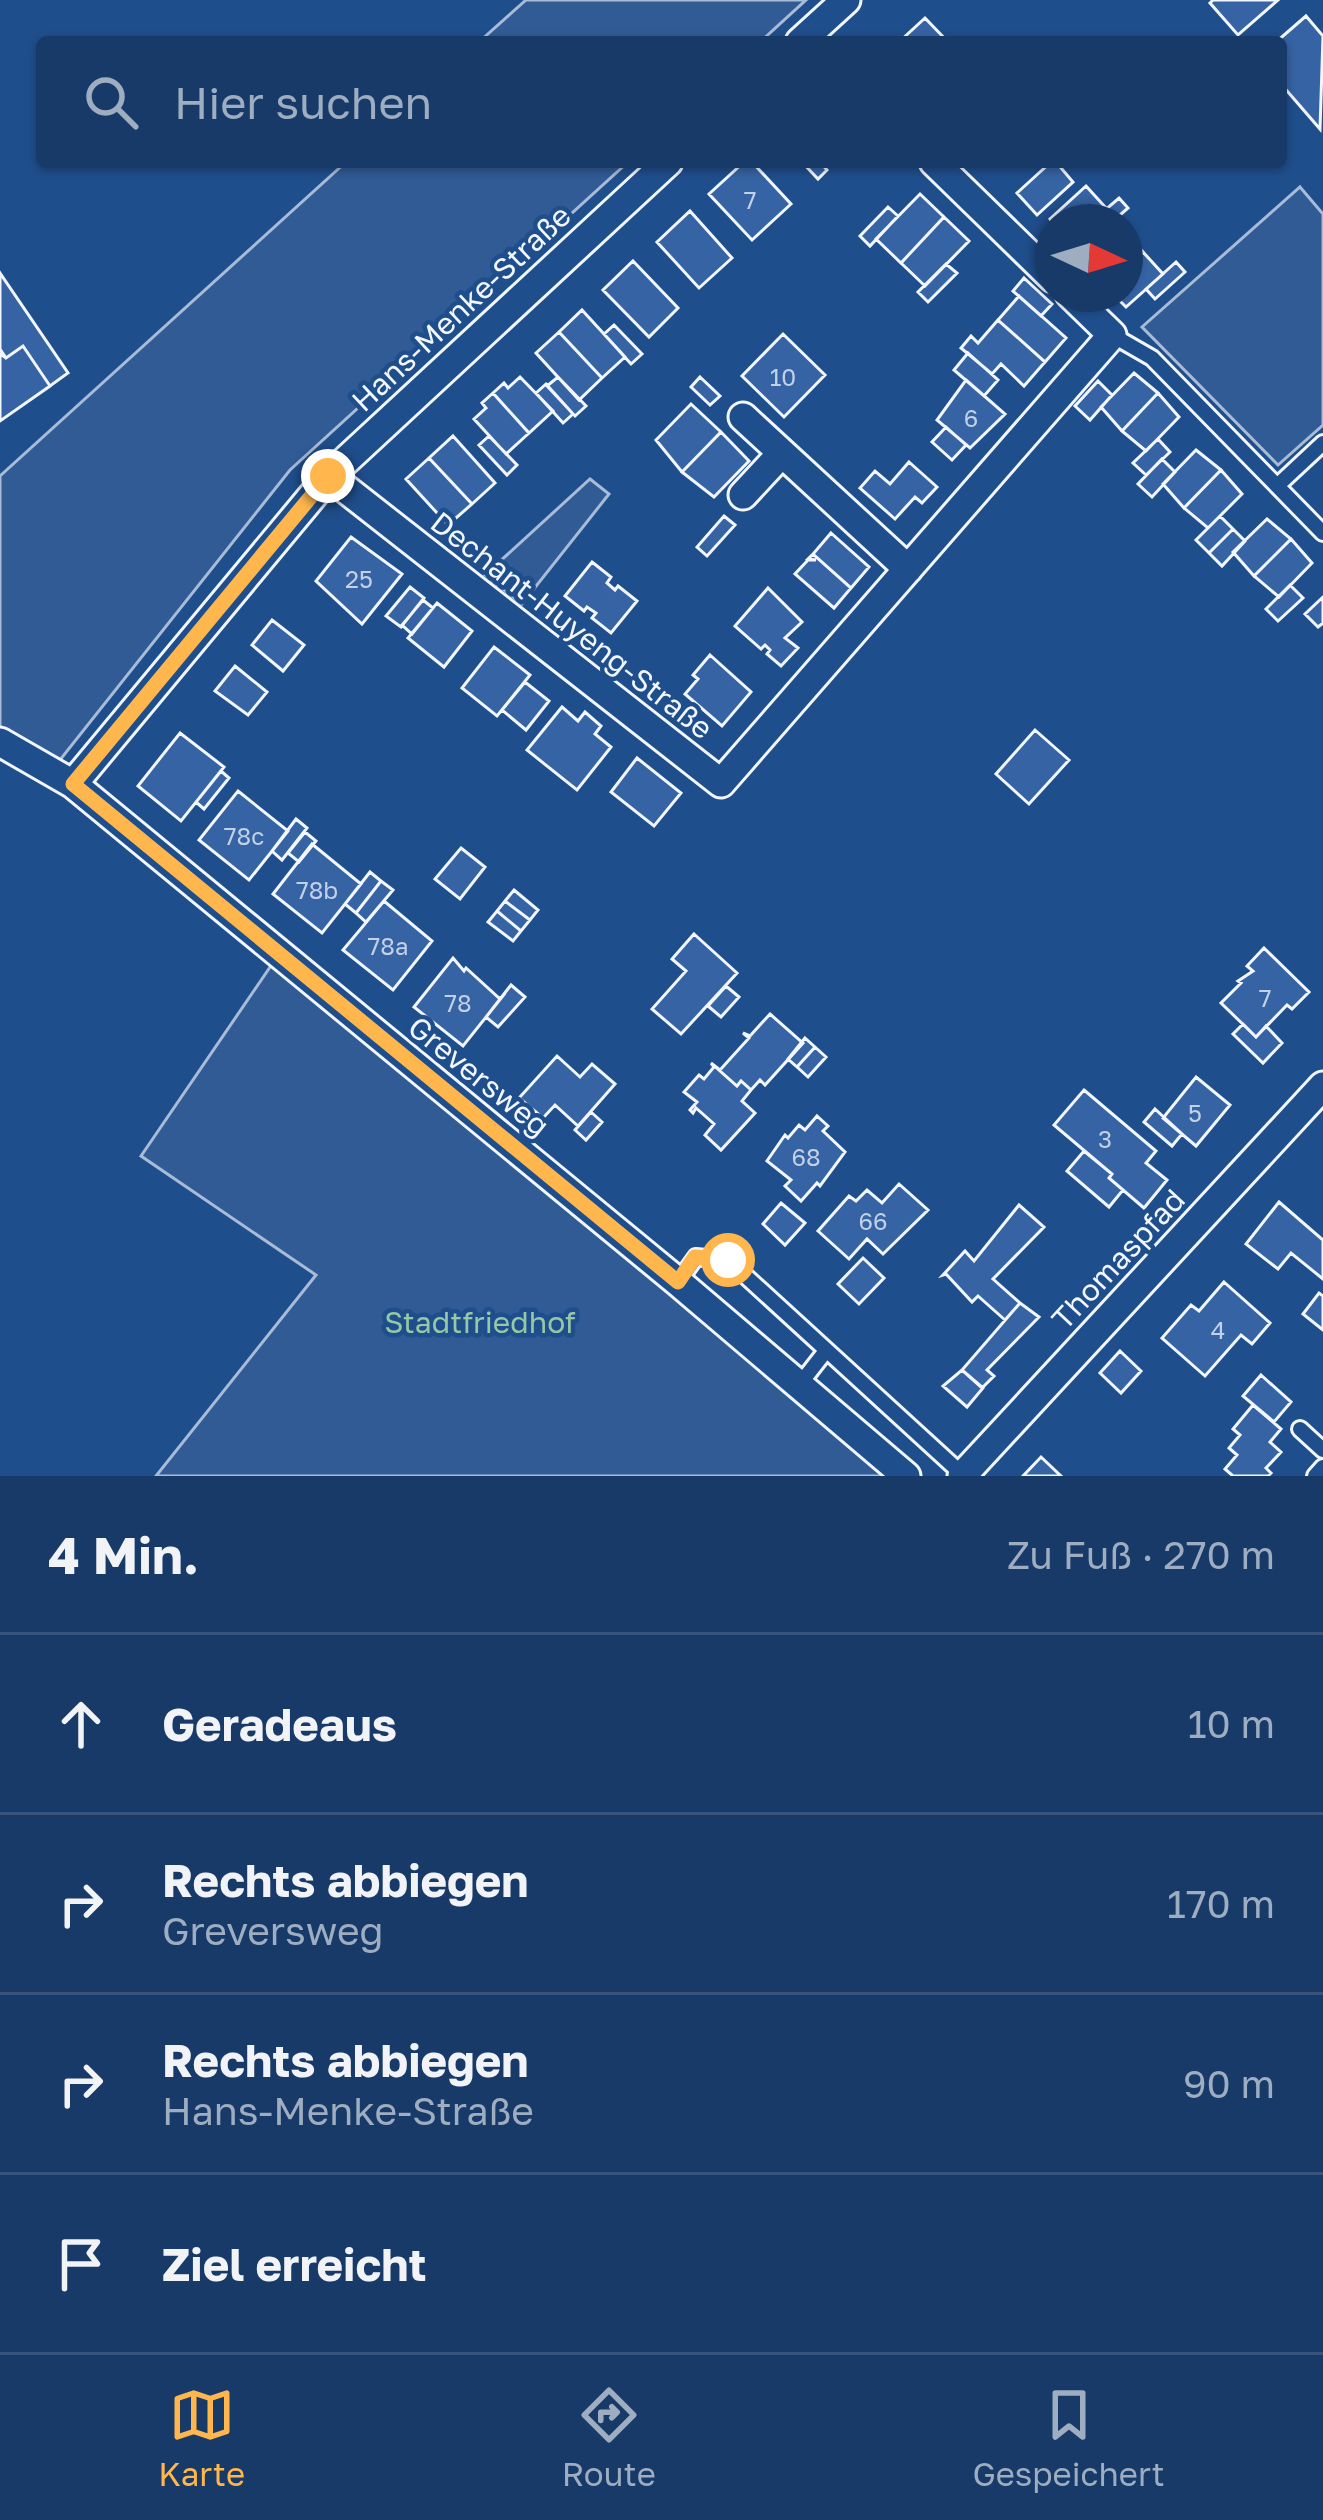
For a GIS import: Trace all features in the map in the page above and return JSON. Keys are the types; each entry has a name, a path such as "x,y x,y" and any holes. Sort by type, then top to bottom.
{"street":[{"path":"809,36 846,0"},
{"name":"Hans-Menke-Straße","path":"73,784 328,476 662,168"},
{"path":"940,168 1035,260"},
{"path":"1088,312 1112,335"},
{"name":"Dechant-Huyeng-Straße","path":"328,476 721,783 1112,335"},
{"path":"743,417 908,568"},
{"path":"743,495 782,453"},
{"name":"Greversweg","path":"0,742 73,784 906,1476"},
{"name":"Thomaspfad","path":"963,1475 1323,1086"}],"lane":[{"path":"1112,335 1152,358 1323,533"},
{"path":"1277,486 1323,442"},
{"path":"678,1282 695,1257 728,1260 963,1475"},
{"path":"800,1384 825,1352"},
{"path":"1300,1430 1323,1450"},
{"path":"1315,1476 1323,1467"}],"shaded area":[{"path":"526,0 806,0 767,36 486,36"},
{"path":"339,168 621,168 290,470 52,770 0,740 0,476"},
{"path":"1300,187 1323,214 1323,425 1278,465 1142,327"},
{"path":"590,479 609,494 522,604 485,575"},
{"name":"Stadtfriedhof","path":"279,954 906,1476 156,1476 316,1275 141,1156"}],"building":[{"path":"1278,0 1238,35 1210,3"},
{"path":"1306,16 1323,36 1320,129 1287,91 1287,36 1283,36"},
{"path":"925,18 942,36 906,36"},
{"path":"737,168 758,168 791,204 752,240 709,194"},
{"path":"808,168 825,168 818,179"},
{"path":"1044,168 1061,168 1073,182 1049,204 1035,204 1035,213 1017,193"},
{"path":"1086,186 1102,204 1066,204"},
{"path":"920,194 944,217 901,263 876,239"},
{"path":"888,207 898,216 870,246 860,236"},
{"path":"690,211 732,258 699,288 657,242"},
{"path":"944,217 969,241 925,286 901,263"},
{"path":"1143,252 1163,274 1143,292"},
{"path":"633,261 678,308 649,337 603,290"},
{"path":"1176,262 1185,272 1155,299 1146,289"},
{"path":"946,264 957,273 928,302 918,292"},
{"path":"0,273 68,373 50,386 23,346 6,358 0,349"},
{"path":"1024,278 1035,288 1035,311 1013,291"},
{"path":"1019,296 1066,338 1045,362 998,320"},
{"path":"582,310 625,357 602,378 559,332"},
{"path":"998,320 1045,362 1024,386 1001,364 992,374 961,348 971,336 978,343"},
{"path":"614,325 642,354 631,364 604,334"},
{"path":"559,332 602,378 579,400 536,353"},
{"path":"783,334 825,375 784,417 742,376"},
{"path":"23,346 50,386 0,421 0,354 6,358"},
{"path":"968,353 998,380 984,396 954,370"},
{"path":"1134,373 1158,393 1122,431 1101,407"},
{"path":"520,377 553,411 529,433 493,393"},
{"path":"558,377 586,406 575,416 547,386"},
{"path":"700,377 720,396 710,405 691,387"},
{"path":"966,380 1005,414 970,448 937,420"},
{"path":"1098,381 1112,395 1090,420 1075,406"},
{"path":"546,384 573,414 563,423 536,393"},
{"path":"493,393 529,433 506,454 474,419"},
{"path":"1158,393 1179,417 1146,451 1122,431"},
{"path":"691,404 721,432 682,472 656,440"},
{"path":"946,427 966,445 952,460 932,442"},
{"path":"721,432 749,461 714,497 682,472"},
{"path":"453,436 495,483 472,504 429,458"},
{"path":"489,436 517,465 507,475 479,445"},
{"path":"1158,439 1170,452 1146,475 1133,463"},
{"path":"1196,450 1221,470 1184,508 1163,484"},
{"path":"429,458 472,504 448,525 406,479"},
{"path":"1162,459 1175,472 1152,497 1138,484"},
{"path":"909,462 937,487 922,503 915,497 895,519 860,488 875,471 890,484"},
{"path":"1221,470 1242,494 1208,528 1184,508"},
{"path":"724,516 735,525 707,556 697,547"},
{"path":"1220,516 1233,529 1209,553 1196,540"},
{"path":"1267,519 1291,539 1254,576 1233,552"},
{"path":"1233,529 1245,541 1222,566 1209,553"},
{"path":"831,533 869,567 851,588 813,554"},
{"path":"351,537 402,574 362,624 316,581"},
{"path":"1291,539 1312,563 1279,597 1254,576"},
{"path":"813,554 851,588 834,608 795,574 808,560 816,560 808,559"},
{"path":"592,562 611,577 607,583 615,590 618,586 637,601 611,633 592,618 596,613 587,607 584,611 565,596"},
{"path":"1290,585 1303,598 1278,621 1266,609"},
{"path":"410,587 424,598 401,627 386,616"},
{"path":"768,588 802,622 785,638 798,648 781,666 767,654 770,650 765,645 761,649 735,626"},
{"path":"1323,597 1323,623 1318,627 1305,614"},
{"path":"423,600 433,608 412,634 402,625"},
{"path":"437,603 472,631 444,667 408,638"},
{"path":"272,620 304,645 283,671 252,645"},
{"path":"494,647 530,675 497,716 462,688"},
{"path":"710,655 751,692 722,726 685,694"},
{"path":"235,666 267,692 248,715 215,691"},
{"path":"525,682 549,701 526,730 502,710"},
{"path":"562,707 578,721 585,712 601,726 595,734 611,747 577,790 527,750"},
{"path":"1035,730 1069,760 1029,804 996,774"},
{"path":"180,733 224,767 181,821 138,786"},
{"path":"637,758 681,793 654,826 611,792"},
{"path":"221,771 229,778 204,809 196,802"},
{"path":"238,791 288,831 249,880 199,840"},
{"path":"296,819 307,828 282,860 272,851"},
{"path":"305,832 316,841 299,862 288,853"},
{"path":"312,844 361,884 322,933 273,894"},
{"path":"461,848 485,867 460,899 435,879"},
{"path":"370,872 381,881 356,913 345,904"},
{"path":"381,881 393,890 366,922 356,913"},
{"path":"514,890 538,910 530,920 505,901"},
{"path":"384,901 432,941 393,990 343,950"},
{"path":"505,901 530,920 521,931 497,911"},
{"path":"497,911 521,931 513,941 488,922"},
{"path":"694,934 737,973 681,1034 652,1009 686,971 672,959"},
{"path":"1264,948 1309,992 1292,1009 1287,1005 1256,1037 1221,1003 1253,971 1247,966"},
{"path":"453,958 502,997 463,1046 414,1007"},
{"path":"511,985 525,997 498,1027 486,1017"},
{"path":"726,986 739,997 721,1017 708,1006"},
{"path":"770,1014 803,1043 765,1085 760,1080 751,1090 741,1081 737,1086 711,1063 720,1070 749,1038 743,1033 750,1036"},
{"path":"1243,1024 1256,1037 1266,1026 1282,1043 1263,1063 1233,1034"},
{"path":"805,1038 815,1047 797,1067 788,1059"},
{"path":"815,1047 826,1057 808,1077 797,1067"},
{"path":"557,1056 580,1077 592,1064 615,1084 578,1126 555,1105 543,1118 519,1098"},
{"path":"711,1063 737,1086 741,1081 751,1090 742,1101 755,1113 721,1150 705,1135 714,1124 696,1108 693,1113 690,1110 697,1102 684,1092 699,1075 704,1079 714,1067"},
{"path":"1196,1077 1230,1105 1196,1146 1163,1118"},
{"path":"1084,1090 1156,1151 1146,1163 1167,1180 1144,1208 1054,1125"},
{"path":"1155,1109 1182,1134 1172,1146 1144,1122"},
{"path":"591,1112 602,1122 586,1140 575,1130"},
{"path":"817,1116 828,1126 823,1131 845,1152 820,1186 817,1183 801,1201 785,1186 791,1180 767,1161 785,1135 788,1138 799,1125 805,1130"},
{"path":"1084,1151 1123,1190 1109,1207 1067,1171"},
{"path":"899,1184 928,1210 883,1254 867,1239 849,1259 818,1231 849,1196 856,1201 867,1190 882,1203"},
{"path":"1279,1202 1323,1240 1323,1279 1291,1253 1278,1269 1246,1244"},
{"path":"781,1203 805,1223 785,1245 763,1224"},
{"path":"1019,1205 1044,1227 993,1279 1020,1303 1005,1320 978,1296 972,1302 943,1275 965,1251 974,1261"},
{"path":"863,1258 884,1278 859,1304 838,1284"},
{"path":"1224,1282 1270,1323 1252,1344 1241,1335 1205,1376 1162,1338 1191,1305 1199,1311"},
{"path":"1319,1293 1323,1296 1323,1330 1303,1314"},
{"path":"1020,1303 1039,1317 987,1370 994,1376 982,1388 962,1370"},
{"path":"1120,1351 1141,1371 1121,1393 1100,1373"},
{"path":"962,1370 983,1388 967,1407 943,1386"},
{"path":"1261,1375 1291,1402 1274,1422 1243,1396"},
{"path":"1253,1405 1281,1429 1270,1442 1281,1452 1266,1468 1271,1473 1268,1476 1233,1476 1225,1469 1237,1455 1229,1448 1240,1435 1233,1429"},
{"path":"1041,1457 1061,1476 1023,1476"}],"route":[{"path":"328,476 73,784 678,1282 695,1257 728,1260"}]}
